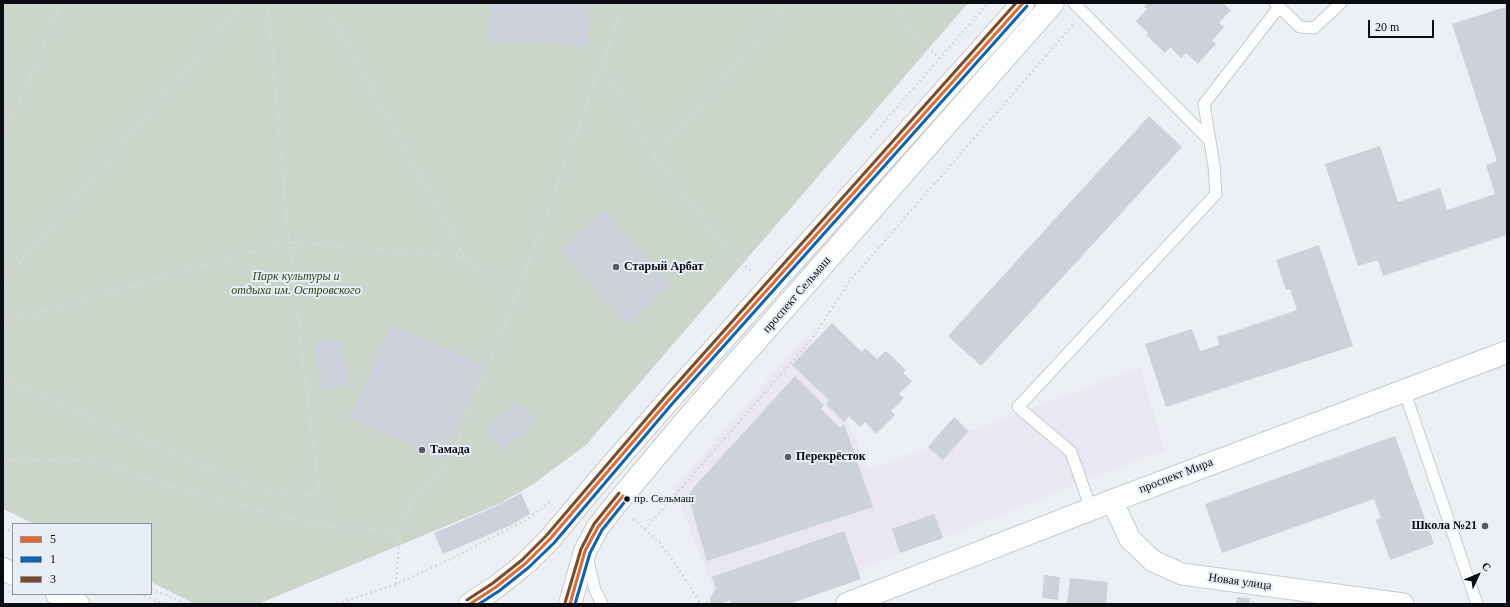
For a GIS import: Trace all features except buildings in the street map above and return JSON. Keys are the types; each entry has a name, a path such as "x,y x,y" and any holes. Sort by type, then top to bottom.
{"main road":[{"name":"проспект Сельмаш","path":"470,604 525,564 550,539 658,412 1023,3"},
{"name":"проспект Сельмаш","path":"570,604 585,551 598,527 616,504 688,418 1053,3"},
{"name":"проспект Мира","path":"847,604 1112,500 1507,352"},
{"path":"3,569 12,574"},
{"path":"58,595 78,604"}],"street":[{"name":"Новая улица","path":"1112,500 1130,539 1153,561 1182,574 1392,603"}],"lane":[{"path":"1074,3 1209,140"},
{"path":"1091,509 1071,452 1018,407 1216,194 1204,104 1277,5 1300,27 1314,28 1341,3"},
{"path":"1404,390 1477,604"},
{"path":"585,551 595,590 602,604"}],"path":[{"path":"3,138 61,3"},
{"path":"3,282 244,3"},
{"path":"268,3 289,242 319,494 320,526"},
{"path":"324,3 464,257 515,300"},
{"path":"396,584 400,531 413,499 446,468 515,300 624,3"},
{"path":"777,3 783,10"},
{"path":"654,158 783,10 796,3"},
{"path":"896,3 913,34 940,58"},
{"path":"867,142 988,3"},
{"path":"701,604 660,543 645,529 812,339 849,282 1083,13"},
{"path":"602,63 654,158 729,252 752,272"},
{"path":"3,322 289,242 464,257"},
{"path":"747,278 757,266"},
{"path":"3,379 247,486 297,498 319,494"},
{"path":"3,460 94,461 185,490 320,526 400,531"},
{"path":"337,604 396,584 453,558 527,519 552,500"},
{"path":"152,589 187,604"},
{"path":"142,595 164,604"}],"shaded area":[{"path":"808,334 869,470 1140,367 1164,450 774,604 719,604 674,488"}],"green space":[{"name":"Парк культуры и отдыха им. Островского","path":"3,3 968,3 586,445 532,485 499,504 258,604 195,604 152,582 152,523 32,523 3,509"}],"transit line":[{"name":"3","path":"467,600 493,583 522,560 546,536 664,398 1016,3"},
{"name":"5","path":"470,604 496,587 525,564 550,539 668,401 1023,3"},
{"name":"1","path":"479,604 499,591 528,568 554,543 672,404 1027,6"},
{"name":"3","path":"565,603 581,549 594,524 619,493"},
{"name":"5","path":"570,604 585,551 598,527 623,496"},
{"name":"1","path":"575,604 590,553 602,530 627,499"}],"place":[{"name":"Старый Арбат","path":"616,267"},
{"name":"Тамада","path":"422,450"},
{"name":"Перекрёсток","path":"788,457"},
{"name":"пр. Сельмаш","path":"627,499"},
{"name":"Школа №21","path":"1485,526"}]}
